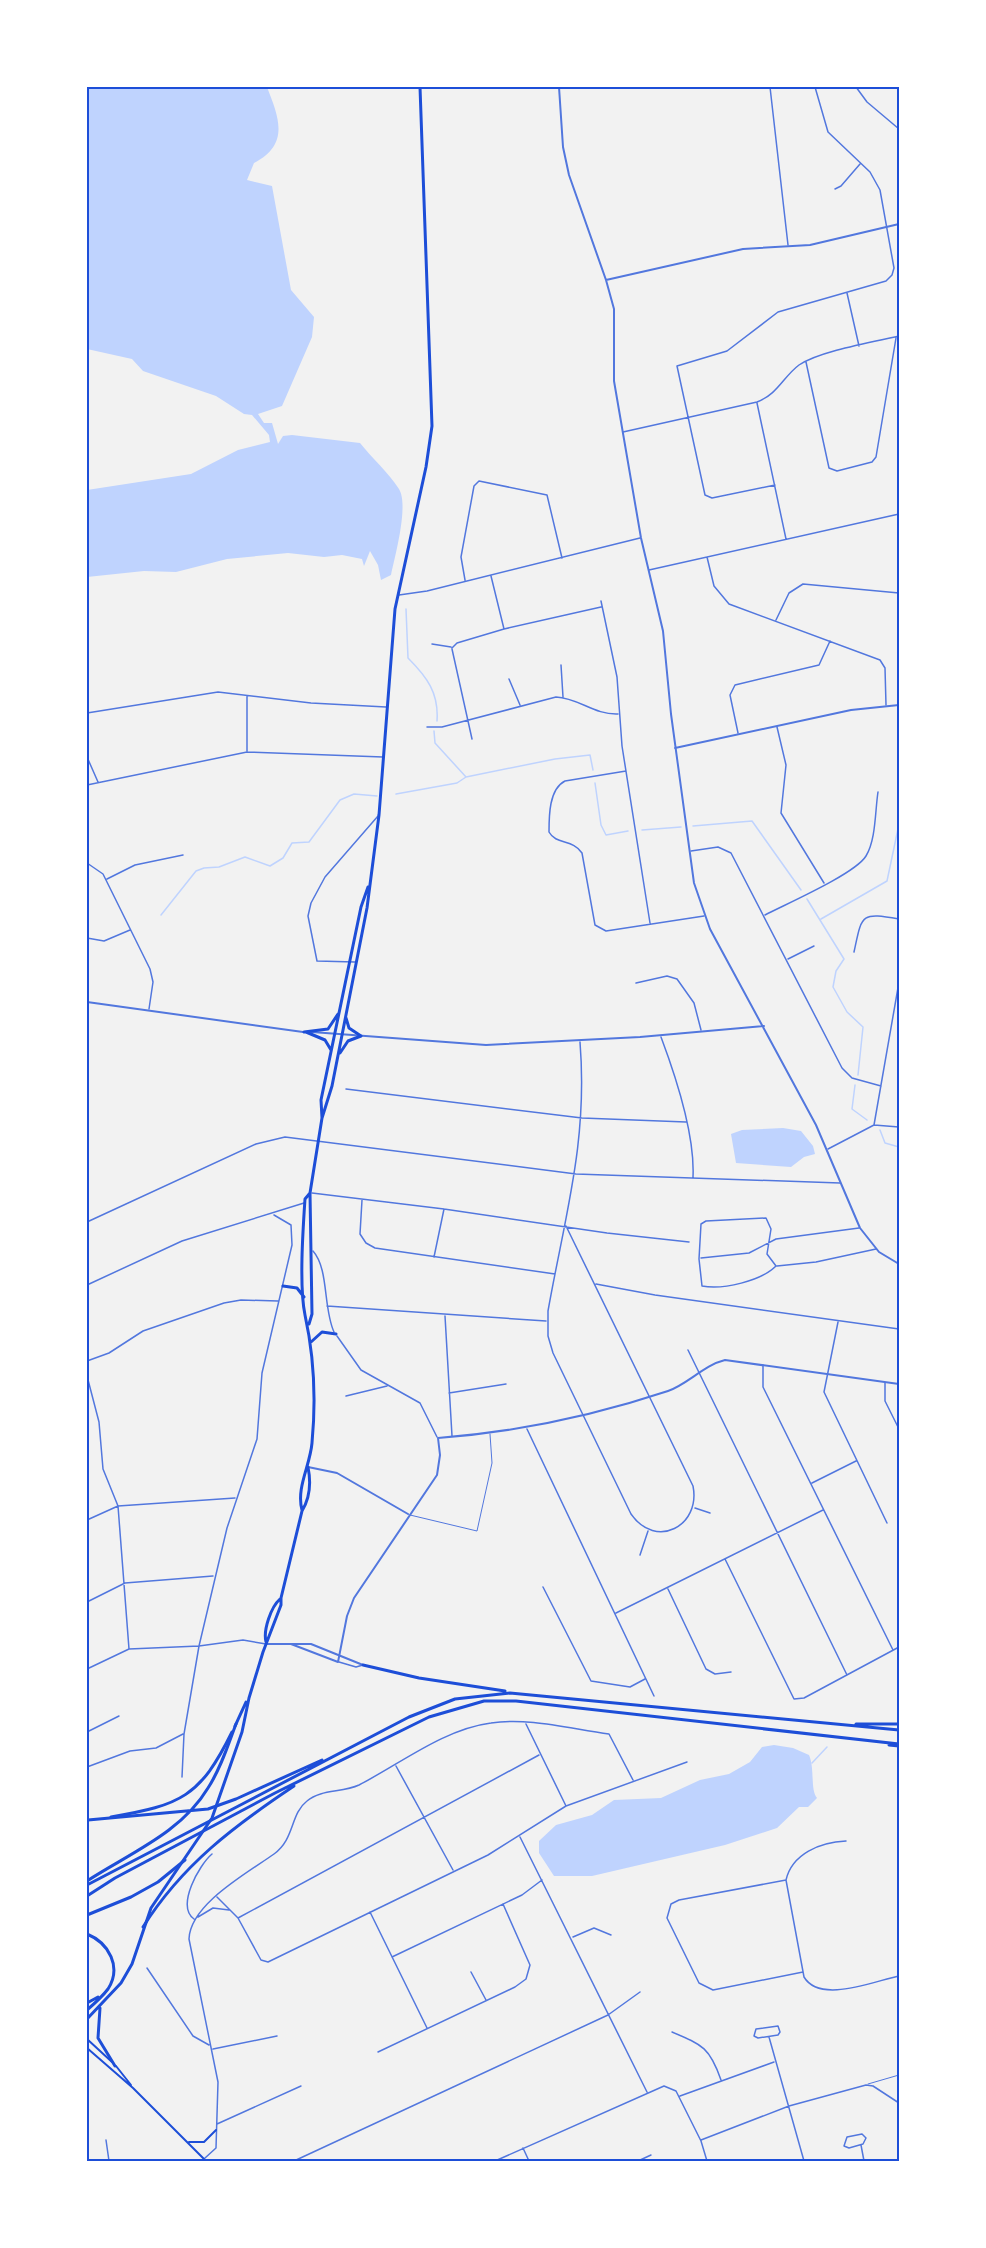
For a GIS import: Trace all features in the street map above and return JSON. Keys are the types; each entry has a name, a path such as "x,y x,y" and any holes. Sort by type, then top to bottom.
{"main road":[{"path":"309,1324 312,1314 310,1193 322,1118 338,1057 370,880 379,815 386,707 397,595 426,468 432,426 420,87"},
{"path":"322,1118 321,1100 361,907 370,880"},
{"path":"304,1032 328,1029 341,1008"},
{"path":"346,1015 349,1028 361,1036"},
{"path":"304,1032 325,1040 331,1051"},
{"path":"338,1057 347,1042 361,1036"},
{"path":"302,1511 300,1501 308,1467 314,1412 309,1324 305,1298 305,1203 310,1193"},
{"path":"283,1286 297,1288 305,1298"},
{"path":"309,1343 322,1332 336,1334"},
{"path":"87,2019 118,1987 132,1964 143,1926 156,1899 199,1840 214,1813 242,1732 249,1698 266,1644 282,1605 280,1598 302,1511 307,1504 310,1479 308,1467"},
{"path":"363,1665 419,1678 473,1684 510,1693 899,1730"},
{"path":"88,1820 208,1809 236,1799 434,1705 464,1696 510,1693"},
{"path":"88,1820 161,1807 195,1789 211,1771 249,1698"},
{"path":"87,1896 115,1878 429,1717 484,1701 516,1701 899,1745"},
{"path":"87,1883 174,1826 202,1797 217,1772 236,1724"},
{"path":"836,1725 899,1724"},
{"path":"87,1883 350,1746"},
{"path":"143,1926 158,1903 191,1864 237,1824 304,1780"},
{"path":"87,1915 131,1897 158,1882 185,1860"},
{"path":"87,1934 99,1940 113,1960 113,1974 105,1993 87,2010"},
{"path":"87,2003 105,1993"},
{"path":"100,2006 98,2038 115,2066"},
{"path":"87,2039 115,2066 133,2088"},
{"path":"87,2048 133,2088 205,2160"},
{"path":"189,2142 208,2140 216,2130"}],"street":[{"path":"559,87 563,147 569,175 606,280 615,321 613,368 641,538 666,647 675,748 694,884 704,916 827,1149 860,1228 876,1249 899,1264"},
{"path":"770,87 788,245"},
{"path":"775,485 712,498 706,495 677,367 682,363 727,351 778,312 886,281 892,275 894,268 888,226 878,184 861,163 828,132 815,87"},
{"path":"855,87 867,102 899,129"},
{"path":"835,189 841,186 861,163"},
{"path":"606,280 743,249 810,245 899,224"},
{"path":"846,292 859,346"},
{"path":"623,432 757,402 774,393 794,369 806,361 898,336 876,457 872,462 837,471 829,468 806,361"},
{"path":"757,402 786,540"},
{"path":"465,581 461,557 474,486 481,480 547,495 562,558"},
{"path":"649,570 899,514"},
{"path":"397,595 491,575 641,538"},
{"path":"707,557 714,586 724,601 882,663 885,668 886,706"},
{"path":"491,575 504,629"},
{"path":"776,621 789,593 803,584 899,593"},
{"path":"601,601 616,677 626,771 650,923"},
{"path":"472,739 452,648 457,643 504,629 602,607"},
{"path":"738,734 730,695 735,685 819,665 830,641"},
{"path":"432,645 442,644 452,648"},
{"path":"561,665 563,698"},
{"path":"509,679 520,706"},
{"path":"87,713 206,692 311,703 386,707"},
{"path":"247,696 247,752"},
{"path":"428,727 442,727 520,706 563,698 602,714 619,714"},
{"path":"675,748 851,710 899,705"},
{"path":"776,726 786,765 781,813 825,884"},
{"path":"87,785 247,752 384,757"},
{"path":"87,757 98,783"},
{"path":"626,771 560,784 554,792 549,832 555,839 573,843 582,853 597,928 606,931 704,916"},
{"path":"764,916 850,871 867,855 878,792"},
{"path":"356,962 317,961 309,911 325,877 370,822 379,815"},
{"path":"690,851 718,848 731,853 845,1072 856,1080 881,1086"},
{"path":"107,880 135,865 183,855"},
{"path":"87,863 97,868 107,880 152,975 149,1010"},
{"path":"854,952 864,917 872,914 899,919"},
{"path":"87,938 104,941 131,930"},
{"path":"787,959 814,946"},
{"path":"636,983 667,976 677,979 694,1003 701,1031"},
{"path":"874,1125 899,982"},
{"path":"87,1002 304,1032 480,1046 580,1042 764,1026"},
{"path":"660,1035 693,1149 693,1178"},
{"path":"566,1226 693,1486 694,1508 675,1528 659,1532 649,1530 631,1514 553,1353 547,1321 576,1174 582,1118 580,1042"},
{"path":"346,1089 582,1118 686,1122"},
{"path":"827,1149 874,1125 899,1127"},
{"path":"87,1222 260,1143 285,1137 576,1174 840,1183"},
{"path":"310,1193 689,1242"},
{"path":"362,1198 360,1230 366,1243 375,1248 556,1274"},
{"path":"87,1285 182,1241 274,1215 305,1203"},
{"path":"434,1258 444,1209"},
{"path":"182,1777 184,1734 199,1646 214,1576 236,1498 257,1439 261,1379 293,1233 288,1222 274,1215"},
{"path":"776,1266 770,1261 768,1254 771,1229 766,1218 705,1221 699,1227 700,1283 707,1287 749,1282 765,1275 776,1266 816,1262 876,1249"},
{"path":"699,1259 749,1253 770,1242 860,1228"},
{"path":"310,1248 320,1262 329,1320 336,1334 362,1370 420,1403 438,1438 440,1457 437,1475 408,1514 353,1600 338,1662"},
{"path":"596,1284 655,1295 899,1329"},
{"path":"87,1361 109,1353 143,1331 224,1303 241,1300 279,1301"},
{"path":"326,1306 547,1321"},
{"path":"445,1315 452,1437"},
{"path":"838,1322 824,1394 887,1523"},
{"path":"688,1350 847,1675"},
{"path":"438,1438 526,1428 582,1415 675,1388 725,1360 899,1384"},
{"path":"763,1364 763,1387 893,1650"},
{"path":"87,1376 99,1422 103,1469 118,1506 129,1649"},
{"path":"885,1382 884,1397 899,1429"},
{"path":"448,1393 506,1384"},
{"path":"346,1395 388,1386"},
{"path":"526,1428 654,1696"},
{"path":"811,1483 857,1460"},
{"path":"308,1467 337,1473 408,1514"},
{"path":"87,1520 118,1506 236,1498"},
{"path":"694,1508 710,1513"},
{"path":"616,1613 824,1509"},
{"path":"640,1555 649,1530"},
{"path":"725,1559 794,1699 801,1700 899,1647"},
{"path":"87,1602 125,1583 214,1576"},
{"path":"543,1587 591,1681 630,1687 646,1679"},
{"path":"668,1588 706,1669 715,1674 731,1672"},
{"path":"87,1670 129,1649 199,1646 243,1640 266,1644 311,1644 363,1665"},
{"path":"291,1644 338,1662 356,1667 363,1665"},
{"path":"87,1732 119,1716"},
{"path":"205,2160 216,2148 218,2082 189,1939 194,1919 217,1897 280,1849 291,1835 299,1810 307,1800 321,1794 355,1786 472,1726 504,1722 609,1734 633,1780"},
{"path":"525,1723 566,1806"},
{"path":"87,1767 129,1751 156,1748 184,1734"},
{"path":"238,1918 539,1755"},
{"path":"217,1897 238,1918 265,1963 453,1872 520,1836 566,1806 687,1762"},
{"path":"396,1766 453,1872"},
{"path":"520,1836 647,2092"},
{"path":"846,1840 802,1854 789,1868 786,1880 803,1972 809,1984 823,1991 899,1976"},
{"path":"194,1919 190,1916 187,1907 192,1884 198,1870 212,1854"},
{"path":"392,1957 522,1895 543,1879"},
{"path":"786,1880 679,1900 671,1904 668,1918 699,1983 706,1989 713,1990 803,1972"},
{"path":"378,2052 519,1984 530,1971 528,1959 502,1904"},
{"path":"194,1919 213,1908 230,1911"},
{"path":"370,1911 427,2028"},
{"path":"572,1937 594,1928 611,1935"},
{"path":"147,1968 193,2036 211,2047 277,2036"},
{"path":"471,1972 486,2000"},
{"path":"294,2161 608,2015 640,1992"},
{"path":"775,2025 780,2027 780,2034 769,2037 755,2038 753,2034 756,2029 775,2025"},
{"path":"672,2032 702,2045 709,2051 721,2080"},
{"path":"769,2037 804,2161"},
{"path":"679,2097 775,2061"},
{"path":"701,2140 789,2106 866,2085 873,2086 899,2103"},
{"path":"217,2124 301,2086"},
{"path":"495,2161 664,2086 672,2088 679,2097 701,2140 707,2161"},
{"path":"862,2134 866,2140 861,2145 849,2148 843,2144 847,2137 862,2134"},
{"path":"106,2140 109,2161"},
{"path":"861,2145 864,2161"},
{"path":"523,2148 529,2161"},
{"path":"638,2161 651,2155"}],"lane":[{"path":"408,1514 477,1531 492,1463 490,1432"},
{"path":"866,2085 899,2075"}],"water":[{"path":"87,87 267,87 278,120 277,139 265,156 254,163 247,180 272,186 291,290 314,317 312,337 282,406 258,414 264,423 272,423 278,444 283,436 292,435 360,443 390,477 399,489 403,507 391,575 381,580 378,565 370,551 364,566 362,559 342,555 324,557 288,553 227,559 176,572 144,571 87,577 87,490 191,474 238,450 270,442 269,435 252,415 244,414 216,396 143,371 132,359 87,349"},
{"path":"783,1128 801,1131 813,1146 815,1154 804,1157 791,1167 736,1163 731,1134 742,1130"},
{"path":"774,1745 793,1748 809,1755 817,1798 808,1807 799,1807 777,1828 725,1845 592,1876 554,1876 539,1853 539,1841 556,1825 592,1815 614,1800 661,1798 700,1780 729,1774 750,1762 762,1747"}],"waterway":[{"path":"406,609 408,658 421,672 434,694 437,721"},
{"path":"434,731 435,743 466,777 555,759 590,755 593,770"},
{"path":"396,794 457,783 466,777"},
{"path":"595,783 601,825 606,835 628,831"},
{"path":"161,915 196,871 219,867 245,857 270,866 283,858 292,843 309,842 340,800 354,794 377,796"},
{"path":"693,826 752,821 801,890"},
{"path":"821,919 887,881 899,824"},
{"path":"642,830 681,827"},
{"path":"807,899 844,959 836,971 833,987 847,1012 863,1027 858,1075"},
{"path":"855,1085 852,1109 867,1120"},
{"path":"880,1130 885,1143 899,1147"},
{"path":"812,1763 827,1747"}]}
